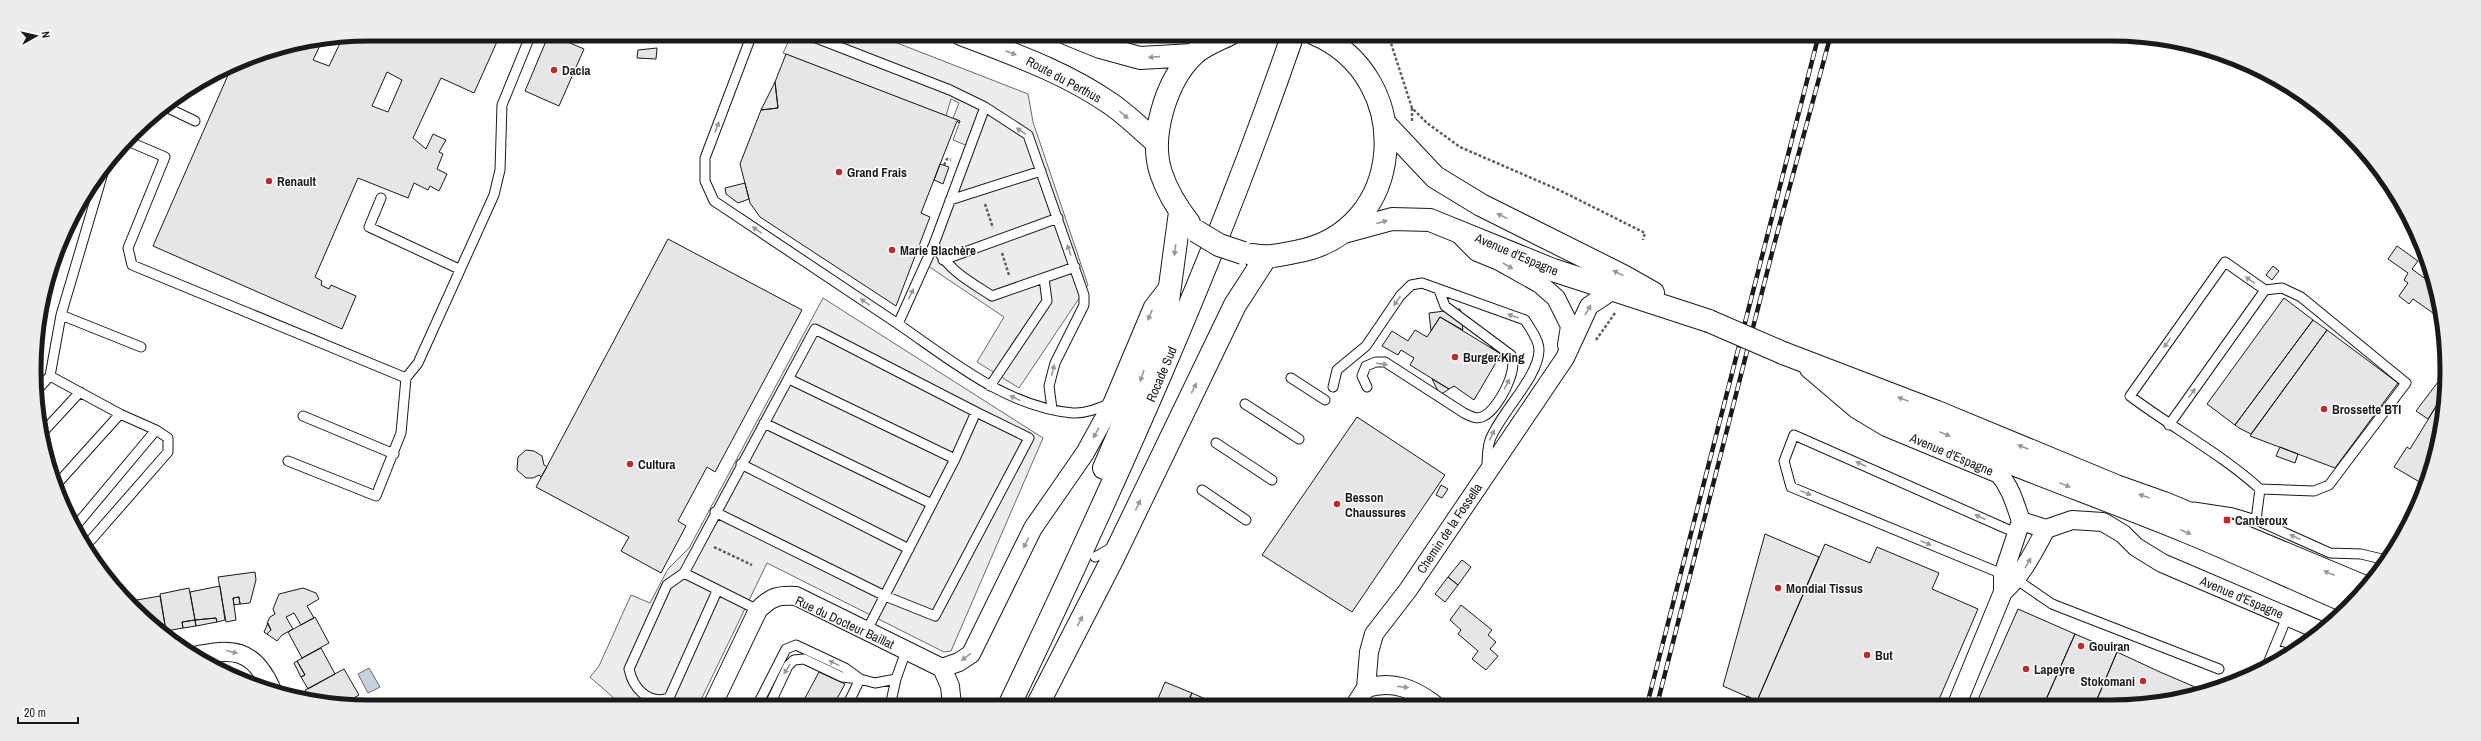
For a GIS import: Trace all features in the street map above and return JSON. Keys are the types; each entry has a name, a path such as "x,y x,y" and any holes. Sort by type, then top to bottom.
{"main road":[{"name":"Route du Perthus","path":"979,41 1042,65 1083,87 1112,105 1156,142"},
{"path":"1085,41 1100,47 1140,58 1193,54 1217,41"},
{"name":"Rocade Sud","path":"1012,700 1140,423 1204,270 1269,103 1291,41"},
{"name":"Rocade Sud","path":"1027,700 1095,557 1152,427 1281,106 1312,41"},
{"path":"1193,54 1166,95 1156,142 1161,173 1180,212 1196,231 1218,245 1243,254 1266,257 1314,249 1344,232 1366,209 1379,183 1387,138 1386,125 1374,87 1354,60 1324,41"},
{"path":"1350,41 1354,60"},
{"name":"Avenue d'Espagne","path":"1386,125 1435,176 1481,206 1623,276 1688,314"},
{"path":"999,700 1103,472 1138,389 1168,301 1180,212"},
{"name":"Avenue d'Espagne","path":"1344,232 1392,219 1430,220 1454,228 1553,270 1709,321 1797,360 1937,412 2116,486 2164,503 2360,585"},
{"path":"1040,700 1120,543 1235,305 1266,257"},
{"name":"Avenue d'Espagne","path":"1797,360 1880,407 2064,484 2185,531 2345,601"}],"street":[{"name":"Chemin de la Fossella","path":"1454,228 1478,252 1540,284 1556,298 1570,326 1565,358"},
{"path":"951,700 950,686 942,668 959,662 971,654 1033,528 1085,453 1113,402 1153,307 1171,283"},
{"name":"Chemin de la Fossella","path":"1358,700 1366,688 1369,652 1374,634 1408,590 1565,358 1589,306 1613,290"},
{"name":"Avenue d'Espagne","path":"1797,360 1856,409 1886,427 1999,474 2007,482 2013,495 2018,527"},
{"name":"Avenue d'Espagne","path":"2046,529 2072,520 2103,522 2123,534 2136,547 2162,563 2315,628"},
{"path":"1959,700 2008,582 2018,527 2046,529"},
{"path":"2008,582 2046,529"},
{"name":"Rue du Docteur Baillat","path":"715,700 758,610 767,601 780,595 796,596 866,632 942,668"},
{"path":"203,654 224,650 247,656 263,672 269,684"},
{"path":"1366,688 1389,686 1411,688 1428,700"}],"lane":[{"path":"288,461 376,496 394,454 401,433 406,378 418,362 494,195 500,170 502,105 529,41"},
{"path":"749,41 705,158 705,181 714,201 990,386 1028,404 1074,413 1095,410 1113,402"},
{"path":"824,41 950,90 984,107 1028,135 1084,295 1084,305 1055,363 1049,386 1052,409"},
{"path":"898,324 934,244 984,107"},
{"path":"170,109 195,121"},
{"path":"133,143 165,157 128,248 132,265 406,378"},
{"path":"950,200 1041,171"},
{"path":"42,385 50,376 62,315 101,181"},
{"path":"381,198 369,227 460,269"},
{"path":"943,260 1058,218"},
{"path":"934,244 943,260 955,272 992,296 1075,267"},
{"path":"2225,262 2265,290 2282,288 2301,297 2406,383 2329,485 2314,491 2260,489 2246,477 2169,425 2130,396 2225,262"},
{"path":"990,386 1047,301 1044,278"},
{"path":"1333,387 1337,370 1366,346 1400,296 1411,285 1422,283 1525,320 1532,329 1539,349 1536,366 1497,425 1489,442 1486,473"},
{"path":"1367,387 1362,376 1366,366 1376,362 1385,362 1464,413 1476,418 1485,416 1498,402 1514,372 1515,361 1511,355 1445,306 1439,290"},
{"path":"2169,425 2265,290"},
{"path":"62,315 141,348"},
{"path":"657,700 650,698 637,690 629,670 667,585 684,573 700,540 715,512 741,464 789,379 815,328 1029,438 935,616 885,596 715,512"},
{"path":"50,376 120,414 156,430 168,438 168,452 92,540 88,540"},
{"path":"1291,378 1325,400"},
{"path":"789,379 955,459"},
{"path":"46,429 80,392"},
{"path":"1244,404 1299,439"},
{"path":"866,632 955,459 976,412"},
{"path":"60,481 120,414"},
{"path":"303,416 394,454"},
{"path":"764,423 932,504"},
{"path":"78,523 156,430"},
{"path":"2018,527 1794,435 1784,460 1791,487 2008,582 2052,604 2219,669"},
{"path":"1216,443 1272,480"},
{"path":"741,464 909,549"},
{"path":"2256,520 2260,489"},
{"path":"1202,490 1246,520"},
{"name":"Avenue d'Espagne","path":"2164,503 2233,513 2256,520 2330,552 2361,554 2381,559"},
{"path":"1095,557 1120,543"},
{"path":"684,573 717,591 758,610"},
{"path":"663,700 668,698 717,591"},
{"path":"2270,659 2287,616"},
{"path":"759,700 786,649 796,645 845,668 860,679"},
{"path":"2274,649 2282,652"},
{"path":"891,700 896,679 906,651"},
{"path":"772,700 788,666 794,660 804,660 842,677 860,679 875,683 896,679"},
{"path":"850,700 860,679"}],"path":[{"path":"1390,41 1412,108 1427,123 1460,147 1559,190 1645,232 1643,240"},
{"path":"700,540 752,565"}],"shaded area":[{"path":"789,41 892,41 1028,94 1033,122 1088,285 1019,388 977,362 1004,317 925,264 968,146 953,140 960,121 953,118 959,103 951,99 946,116 783,53"},
{"path":"823,298 1043,438 951,651 944,652 767,563 701,700 616,700 590,677 599,666 631,595 650,603 668,569 689,548"},
{"path":"369,668 380,687 368,693 358,674"}],"building":[{"name":"Renault","path":"370,41 497,41 474,93 441,78 413,138 426,149 433,134 446,140 439,152 443,154 437,169 447,174 439,191 430,186 428,190 414,183 408,198 358,178 315,277 322,281 321,285 329,289 331,285 356,296 342,329 153,246 229,73 265,58 306,47 320,45 313,60 329,66 340,43","holes":["387,72 402,80 388,112 372,106"]},
{"name":"Dacia","path":"546,41 565,41 584,49 559,106 525,91"},
{"path":"657,48 656,59 637,58 638,50"},
{"name":"Grand Frais","path":"786,54 960,121 959,123 957,121 921,213 930,217 896,306 760,217 750,203 740,164 761,110 778,108 775,82"},
{"path":"775,82 778,108 761,110"},
{"path":"940,164 949,167 943,184 934,180"},
{"path":"745,183 749,199 738,203 726,194 725,188"},
{"path":"668,239 802,310 715,472 707,467 678,521 686,526 661,573 621,551 629,537 536,487"},
{"path":"2397,246 2418,261 2412,269 2428,281 2434,306 2435,311 2433,313 2413,299 2409,304 2399,296 2408,283 2404,280 2408,273 2388,259"},
{"path":"2273,266 2279,271 2272,280 2266,275"},
{"path":"2284,298 2313,320 2235,425 2207,404"},
{"path":"1460,309 1463,330 1440,317 1431,331 1429,313"},
{"name":"Burger King","path":"1440,317 1501,354 1474,400 1454,386 1449,389 1410,365 1414,358 1401,350 1398,355 1382,346 1392,331 1408,341 1415,330 1427,337"},
{"path":"2313,320 2327,330 2251,434 2239,428 2235,425"},
{"name":"Brossette BTI","path":"2327,330 2398,383 2335,468 2250,436"},
{"path":"1502,346 1507,359 1497,361 1501,354 1490,347"},
{"path":"1432,379 1449,389 1440,395"},
{"path":"2440,380 2438,403 2428,419 2416,411"},
{"path":"2438,403 2434,435 2421,483 2394,467 2407,447 2410,449"},
{"path":"1357,417 1445,475 1352,612 1262,555"},
{"path":"2280,447 2298,454 2295,463 2276,456"},
{"path":"526,450 534,451 542,456 544,465 547,467 541,477 539,475 533,478 526,478 517,470 518,457"},
{"path":"1441,485 1448,489 1442,498 1436,495"},
{"name":"Mondial Tissus","path":"1765,534 1819,557 1757,700 1723,686"},
{"name":"But","path":"1825,544 1870,563 1877,547 1939,573 1932,589 1978,609 1939,700 1757,700"},
{"path":"1462,560 1471,567 1458,585 1448,577"},
{"path":"255,572 256,580 250,603 240,604 239,597 233,598 236,620 226,622 218,577"},
{"path":"1448,577 1458,585 1445,602 1435,594"},
{"path":"220,586 225,620 217,622 216,618 195,620 190,592"},
{"path":"189,588 195,620 182,622 183,628 168,631 166,628 160,594"},
{"path":"303,588 316,593 319,599 307,606 314,618 301,625 294,613 286,617 293,629 282,635 277,641 267,634 271,630 267,623 270,617 275,614 273,609 279,594"},
{"path":"160,596 166,628 153,618 135,600"},
{"path":"239,597 240,604 234,605 233,598"},
{"path":"1461,605 1492,630 1488,635 1496,642 1490,649 1498,656 1486,670 1472,659 1478,651 1458,634 1461,630 1450,620"},
{"name":"Lapeyre","path":"2018,609 2075,634 2046,700 1978,700"},
{"path":"315,617 329,643 302,658 288,632"},
{"path":"216,618 217,622 196,626 195,620"},
{"path":"195,620 196,626 183,628 182,622"},
{"path":"268,623 271,630 267,634 264,632"},
{"path":"2075,634 2117,652 2097,700 2046,700"},
{"path":"321,648 335,674 308,689 301,677 305,675 297,661"},
{"name":"Stokomani","path":"2117,652 2198,688 2154,697 2097,700"},
{"path":"297,661 305,675 301,677 294,663"},
{"path":"344,669 359,695 352,699 327,697 307,694 305,690"},
{"path":"819,672 845,684 836,700 808,700 805,698"},
{"path":"1165,682 1192,693 1190,697 1197,700 1158,700"},
{"path":"1192,693 1208,700 1197,700 1190,697"},
{"path":"1747,696 1755,700 1746,700"}],"railway":[{"path":"1648,700 1817,41"},
{"path":"1658,700 1774,245 1829,41"}],"place":[{"name":"Dacia","path":"554,70"},
{"name":"Grand Frais","path":"839,172"},
{"name":"Renault","path":"269,181"},
{"name":"Marie Blachère","path":"892,250"},
{"name":"Burger King","path":"1455,357"},
{"name":"Brossette BTI","path":"2324,409"},
{"name":"Cultura","path":"630,464"},
{"name":"Besson Chaussures","path":"1337,504"},
{"name":"Canteroux","path":"2227,520"},
{"name":"Mondial Tissus","path":"1778,588"},
{"name":"Gouiran","path":"2081,646"},
{"name":"But","path":"1867,655"},
{"name":"Lapeyre","path":"2026,669"},
{"name":"Stokomani","path":"2143,681"}]}
